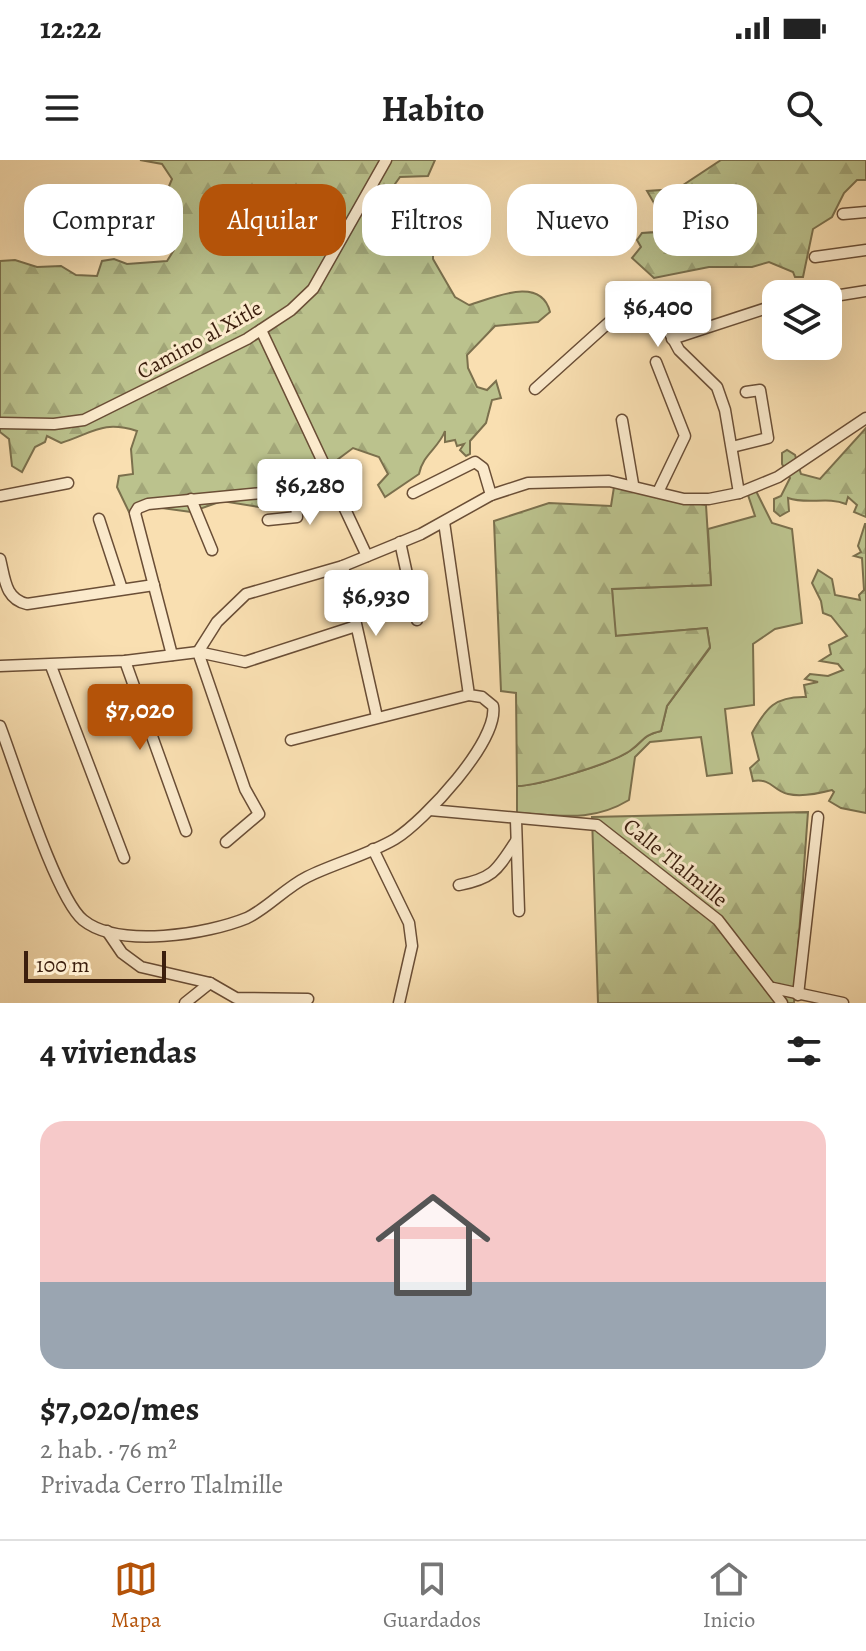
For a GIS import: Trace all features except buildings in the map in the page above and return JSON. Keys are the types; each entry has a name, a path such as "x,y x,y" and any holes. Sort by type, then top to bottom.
{"street":[{"name":"Camino al Xitle","path":"0,423 54,424 84,420 261,330 313,289 386,160"},
{"path":"843,214 866,212"},
{"path":"815,257 866,250"},
{"path":"535,389 646,289 683,355 717,387 732,447 739,493"},
{"path":"842,295 866,291"},
{"path":"672,339 762,310"},
{"path":"261,330 367,556"},
{"path":"656,362 685,436 659,490"},
{"path":"732,447 768,438 760,390 746,392"},
{"path":"198,652 217,622 246,594 343,566 444,522 491,495 528,483 609,481 659,490 684,499 709,499 739,493 778,477 866,418"},
{"path":"622,420 633,484"},
{"path":"413,493 475,462 483,468 491,495"},
{"path":"0,496 68,483"},
{"path":"172,655 135,513 142,505 333,486"},
{"path":"268,520 297,517 295,488"},
{"path":"191,499 212,550"},
{"path":"99,519 122,589"},
{"path":"444,522 469,695"},
{"path":"400,542 417,620"},
{"path":"0,559 8,592 16,602 27,604 154,585"},
{"path":"343,566 377,717"},
{"path":"0,666 125,661 198,652 245,662 356,626"},
{"path":"198,652 245,789 259,814 226,842"},
{"path":"125,661 186,831"},
{"path":"51,666 124,858"},
{"path":"0,726 64,896 83,920 106,930 164,936 211,930 250,916 285,889 336,863 394,840 430,810 490,728 493,706 482,697 469,695 291,740"},
{"name":"Calle Tlalmille","path":"430,810 586,824 608,831 718,920 782,1003"},
{"path":"798,995 818,817"},
{"path":"516,820 519,911"},
{"path":"459,885 485,880 496,871 516,841"},
{"path":"373,849 409,923 412,946 399,1003"},
{"path":"106,930 122,953 141,967 210,983 236,998 308,999"},
{"path":"185,1003 210,983"},
{"path":"773,988 843,1003"}],"green space":[{"path":"140,160 435,160 428,176 400,177 395,184 362,184 362,256 433,256 455,297 469,305 503,294 527,292 537,294 550,312 538,322 495,326 467,355 468,368 477,387 487,390 496,381 501,398 492,400 486,423 470,441 470,454 466,456 460,450 464,444 457,446 455,440 445,442 445,431 424,461 419,474 385,497 378,485 388,474 379,457 353,448 337,460 338,469 352,480 346,487 259,507 222,501 191,512 147,506 129,512 117,487 119,476 133,474 131,449 137,431 106,427 61,443 47,436 45,442 35,447 22,472 12,466 9,439 0,432 0,261 15,260 37,267 61,266 76,275 97,276 102,261 114,259 127,264 167,261 170,256 183,256 183,184 170,184 172,179 162,164"},
{"path":"721,160 866,160 866,180 857,180 844,193 832,217 813,229 803,277 795,277 793,272 769,262 752,267 709,267 654,278 632,258 637,256 641,247 637,240 642,233 653,232 653,256 757,256 757,184 685,184"},
{"path":"866,428 866,517 854,512 857,505 848,497 846,504 788,498 789,511 780,516 774,511 774,499 781,496 790,478 782,464 782,453 787,450 795,455 801,474 820,479"},
{"path":"614,487 706,505 711,585 612,589 616,636 707,628 710,647 667,706 661,731 609,761 557,778 517,786 516,693 501,691 494,521 549,503 611,506"},
{"path":"756,491 772,523 792,529 802,623 775,629 753,644 754,705 725,709 732,773 707,776 701,737 650,742 635,757 629,800 588,815 517,813 517,786 557,778 609,761 661,731 667,706 710,648 707,628 615,636 612,589 711,585 708,529 755,516 748,495"},
{"path":"865,524 866,813 841,808 829,801 834,792 832,790 793,795 764,781 753,781 750,768 759,760 752,733 767,710 779,701 806,697 804,685 818,682 805,679 810,674 828,676 843,670 838,664 820,661 831,654 829,645 847,636 831,616 823,613 812,583 818,570 832,579 835,595 860,600 859,595 864,590 862,558 854,556 861,552 858,546"},
{"path":"808,812 794,1003 598,1003 592,817"}]}
